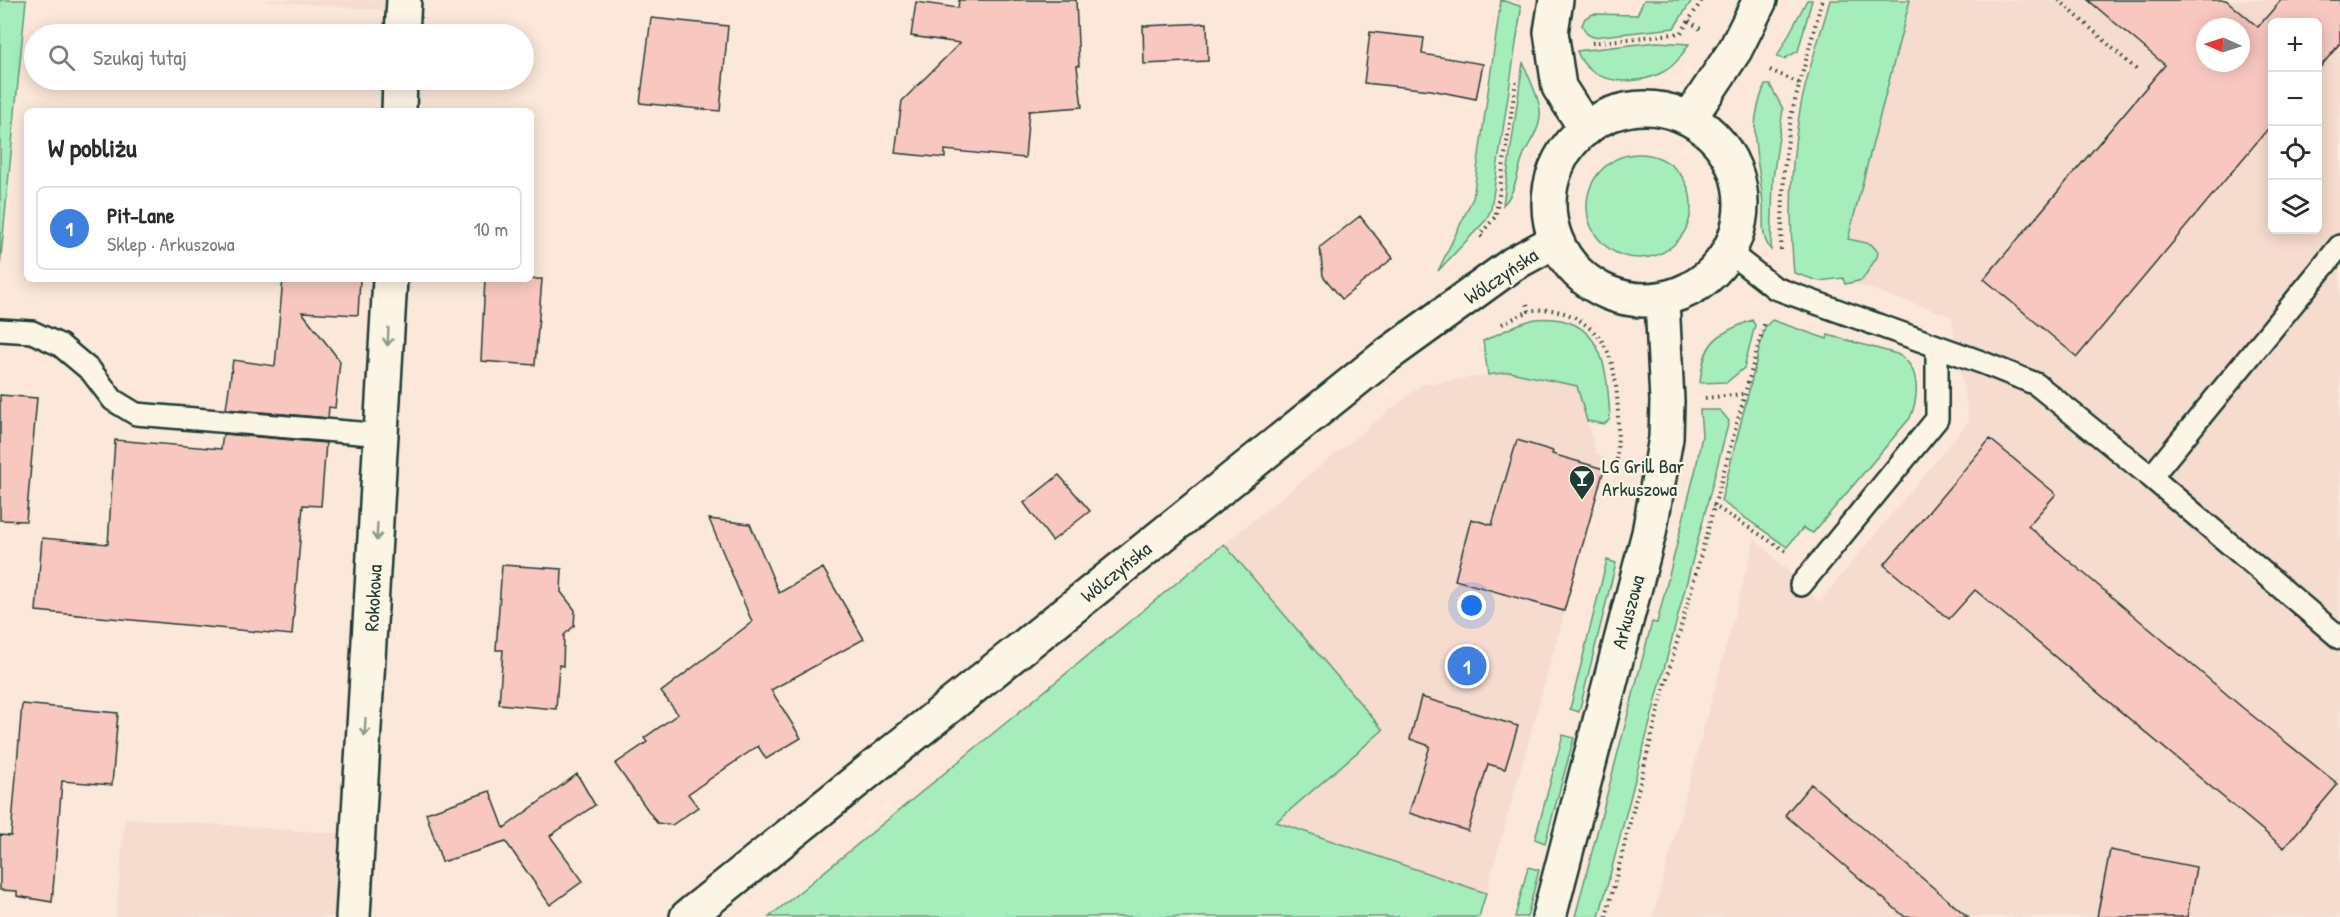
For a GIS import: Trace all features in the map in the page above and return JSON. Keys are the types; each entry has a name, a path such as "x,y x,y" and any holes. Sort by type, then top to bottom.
{"street":[{"path":"403,24 404,0"},
{"path":"1556,0 1551,32 1559,87 1586,129"},
{"path":"1690,116 1735,50 1760,0"},
{"path":"399,108 400,90"},
{"path":"1649,105 1690,116 1729,152 1744,202 1730,253 1701,284 1662,300 1618,298 1580,277 1555,241 1547,199 1565,147 1606,113 1649,105"},
{"name":"Wólczyńska","path":"687,917 1383,358 1514,264 1555,241"},
{"name":"Rokokowa","path":"353,917 383,435 390,282"},
{"name":"Arkuszowa","path":"1549,917 1649,533 1666,438 1667,401 1662,300"}],"lane":[{"path":"2151,477 2340,246"},
{"path":"1730,253 1775,288 2036,384 2151,477 2340,638"},
{"path":"0,330 32,332 60,345 91,371 113,400 136,414 383,435"},
{"path":"1801,585 1937,419 1937,347"}],"path":[{"path":"1580,44 1681,33 1702,0"},
{"path":"1781,258 1784,171 1791,116 1822,0"},
{"path":"2059,0 2139,71"},
{"path":"1689,21 1703,30"},
{"path":"1766,68 1799,83"},
{"path":"1484,238 1480,235 1495,217 1517,74"},
{"path":"1527,304 1529,311 1542,309 1574,316 1602,340 1611,362 1618,404 1625,404"},
{"path":"1606,917 1713,505 1767,311"},
{"path":"1696,399 1743,394"},
{"path":"1713,505 1787,553 1804,533 1827,553"}],"shaded area":[{"path":"260,0 389,0 389,11"},
{"path":"1898,0 2340,0 2340,917 1653,917 1755,539 1819,602 1969,421 1951,316 1831,276"},
{"path":"1510,372 1577,386 1596,453 1607,460 1486,893 1276,822 1383,730 1224,544 1421,385"},
{"path":"125,818 343,834 337,917 116,917"}],"green space":[{"path":"0,0 26,0 0,266"},
{"path":"1501,0 1520,6 1521,10 1491,209 1486,220 1438,271 1473,198"},
{"path":"1644,0 1692,0 1674,28 1593,37 1587,34 1582,25 1585,18 1593,14 1637,15"},
{"path":"1807,0 1812,0 1798,51 1784,59 1777,57"},
{"path":"1830,0 1910,0 1848,239 1871,244 1878,252 1877,257 1862,280 1845,284 1843,278 1819,281 1794,273 1792,253 1791,194 1796,136 1805,87"},
{"path":"1657,42 1689,44 1678,60 1667,70 1639,80 1614,80 1602,77 1583,62 1577,51"},
{"path":"1523,62 1538,99 1540,116 1538,127 1524,154 1514,187 1503,205"},
{"path":"1765,85 1770,85 1783,109 1773,178 1771,250 1764,234 1763,205 1755,145 1756,117"},
{"path":"1639,154 1659,158 1668,163 1682,177 1687,186 1691,206 1687,226 1682,235 1668,249 1659,254 1639,258 1619,254 1610,249 1596,235 1591,226 1587,206 1591,186 1596,177 1610,163 1619,158"},
{"path":"1535,319 1558,319 1575,325 1588,335 1597,348 1603,363 1609,400 1610,419 1604,424 1587,421 1577,386 1510,372 1488,375 1483,341"},
{"path":"1752,320 1755,325 1744,368 1727,382 1700,383 1708,349 1714,341 1729,330"},
{"path":"1772,320 1827,339 1828,335 1897,354 1910,366 1916,383 1915,401 1910,418 1813,533 1803,528 1787,547 1721,501 1765,327"},
{"path":"1700,410 1720,410 1729,421 1599,917 1575,917 1652,622 1657,623 1696,468 1702,435"},
{"path":"1224,544 1383,730 1276,822 1486,893 1479,917 769,917"},
{"path":"1607,560 1616,563 1579,712 1570,709"},
{"path":"1563,735 1574,738 1545,843 1535,839"},
{"path":"1528,867 1539,870 1527,917 1515,917"}],"building":[{"path":"959,0 1076,0 1079,66 1077,66 1082,107 1029,111 1025,158 945,150 945,158 895,153 902,101 960,43 911,36 916,2 958,8"},
{"path":"2088,0 2226,0 2247,18 2196,18 2196,72 2250,72 2250,20 2258,27 2281,0 2340,0 2340,43 2322,65 2322,18 2268,18 2268,129 2077,357 1984,279 2165,65"},
{"path":"651,18 728,26 720,111 640,103"},
{"path":"1207,23 1208,61 1144,64 1143,26"},
{"path":"1370,32 1424,38 1422,54 1483,64 1476,99 1431,90 1364,83"},
{"path":"1360,216 1393,258 1342,299 1323,276 1320,247"},
{"path":"534,279 542,279 535,365 481,361 485,282 534,282"},
{"path":"283,282 360,282 358,315 302,312 340,361 335,408 329,407 328,418 226,409 233,360 275,366"},
{"path":"0,395 37,398 26,521 0,520"},
{"path":"223,434 326,443 321,506 303,505 292,635 36,611 42,538 108,544 115,440 221,449"},
{"path":"1990,439 2056,494 2028,526 2243,708 2338,784 2284,848 1975,590 1949,619 1884,565"},
{"path":"1517,440 1553,451 1552,454 1604,469 1564,611 1455,580 1471,519 1492,525"},
{"path":"1059,475 1090,511 1052,541 1024,503"},
{"path":"709,519 750,524 779,593 823,568 864,639 771,690 801,738 766,759 758,746 688,794 698,807 672,825 657,823 615,764 647,742 644,738 678,714 661,692 752,622"},
{"path":"502,565 562,569 561,592 575,610 574,626 564,635 563,666 559,665 556,709 499,704 503,650 496,650"},
{"path":"1421,697 1518,726 1505,769 1488,764 1468,831 1409,813 1430,746 1410,739"},
{"path":"22,704 118,713 112,785 62,781 52,902 17,896 17,891 0,890 0,835 11,836"},
{"path":"577,774 595,805 550,836 583,881 550,905 506,842 442,862 426,813 490,791 504,828"},
{"path":"1811,784 1968,917 1905,917 1785,815"},
{"path":"2110,850 2196,867 2187,917 2097,917"}],"place":[{"name":"LG Grill Bar Arkuszowa","path":"1582,501"},
{"name":"Pit-Lane","path":"1467,666"}]}
